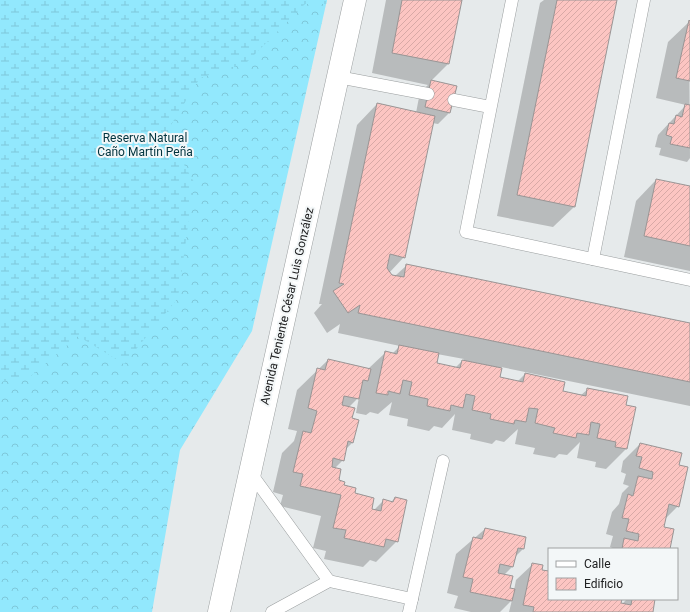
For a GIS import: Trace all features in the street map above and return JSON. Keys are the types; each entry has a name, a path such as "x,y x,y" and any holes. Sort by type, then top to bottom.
{"street":[{"name":"Avenida Teniente César Luis González","path":"219,612 355,0"}],"lane":[{"path":"512,0 466,232 690,280"},
{"path":"593,259 644,0"},
{"path":"338,77 428,94"},
{"path":"454,100 490,107"},
{"path":"409,612 443,461"},
{"path":"250,472 329,581"},
{"path":"272,612 329,581 412,599"}],"green space":[{"name":"Reserva Natural Caño Martín Peña","path":"0,0 327,0 252,331 180,450 152,612 0,612"},
{"path":"0,0 327,0 326,4 305,4 246,63 200,78 166,133 194,182 178,298 124,364 78,336 31,376 0,382"}],"building":[{"path":"402,0 462,0 449,64 392,53"},
{"path":"557,0 617,0 575,207 517,195"},
{"path":"689,20 690,21 690,81 676,78"},
{"path":"431,80 457,86 450,113 425,107"},
{"path":"377,103 435,116 405,258 390,254 387,268 392,275 404,277 406,264 690,323 690,382 358,313 360,305 348,313 333,291 344,284 339,283"},
{"path":"685,104 690,105 690,148 670,144 672,137 666,135 669,123 674,124 676,115 682,117"},
{"path":"656,179 690,186 690,246 644,236"},
{"path":"399,345 439,353 437,363 460,368 462,360 502,368 500,377 523,382 525,373 565,382 563,391 586,396 587,388 628,396 626,405 636,407 627,449 615,447 616,442 597,438 600,424 591,422 589,435 577,433 576,438 553,433 555,428 535,423 538,409 529,408 526,422 515,420 514,424 490,419 491,414 472,410 475,396 466,394 463,408 451,405 450,411 427,406 428,399 409,395 412,382 403,380 400,394 388,391 388,395 376,393 385,351 397,354"},
{"path":"328,359 371,369 368,381 363,380 359,399 344,396 342,405 355,408 352,418 359,420 353,443 348,441 344,461 333,458 332,467 341,469 339,480 345,482 344,485 356,488 355,493 374,498 372,509 381,511 383,499 393,502 395,497 407,500 398,542 386,539 384,547 344,538 346,530 333,528 341,495 300,486 303,474 293,472 303,431 311,433 317,411 308,408 317,368 325,370"},
{"path":"640,443 682,453 679,465 688,467 679,507 669,504 664,527 674,529 670,548 622,548 624,538 638,541 639,534 626,531 629,519 622,518 628,494 633,496 638,476 652,479 653,472 639,468 642,457 636,456"},
{"path":"485,528 526,537 524,549 518,548 513,567 500,564 498,573 513,576 510,588 515,589 512,601 470,592 473,579 463,577 473,537 482,539"},
{"path":"532,563 543,565 542,570 548,571 548,600 622,600 621,603 631,605 632,600 655,600 653,612 533,612 534,607 523,605"}]}
